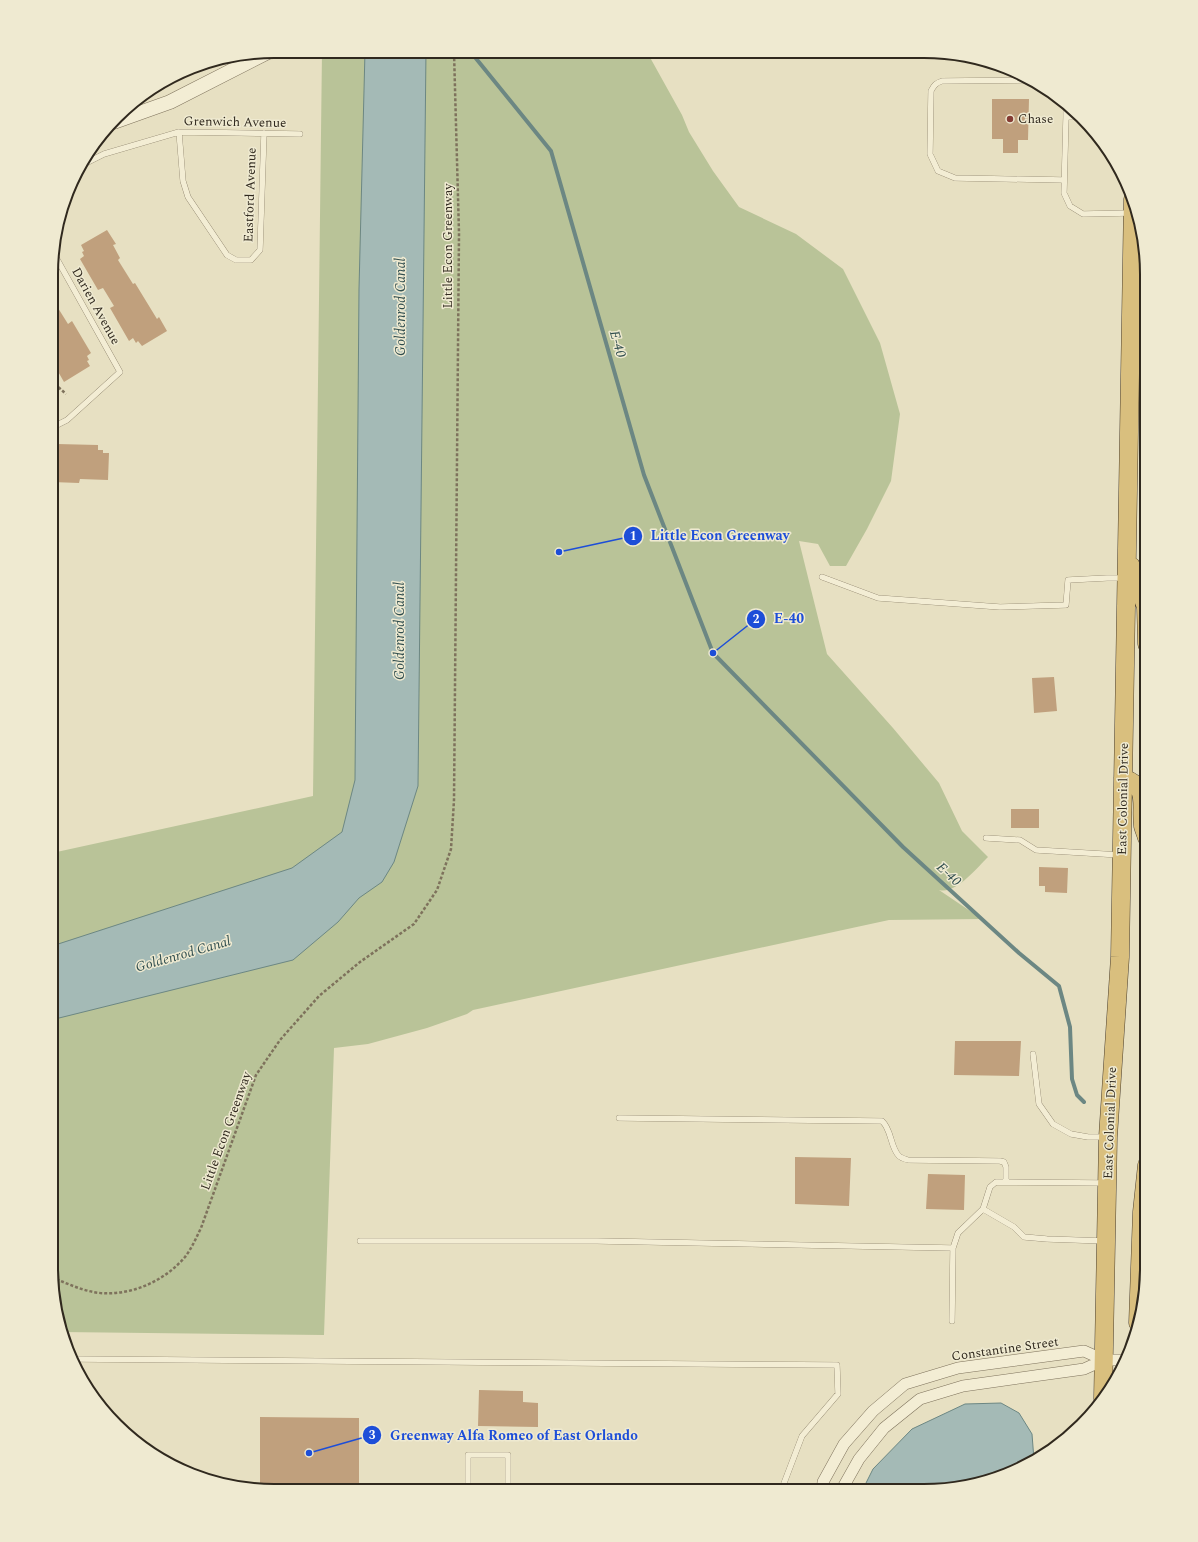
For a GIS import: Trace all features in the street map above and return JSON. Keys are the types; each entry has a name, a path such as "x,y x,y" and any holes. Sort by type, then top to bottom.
{"highway":[{"name":"East Colonial Drive","path":"1103,1389 1108,1137 1120,957 1133,217"},
{"path":"1127,556 1140,591"},
{"path":"1123,778 1134,781 1140,790"}],"street":[{"path":"124,118 170,102 255,59"},
{"name":"Constantine Street","path":"823,1484 844,1444 873,1411 905,1384 958,1368 1084,1351 1104,1360 1119,1360"},
{"name":"Constantine Street","path":"845,1484 859,1459 884,1428 920,1399 963,1386 1084,1369 1104,1360"}],"lane":[{"path":"1019,80 937,82 931,91 930,154 938,171 955,178 1064,180"},
{"path":"1066,112 1064,193 1070,206 1083,214 1129,207"},
{"path":"1066,117 1072,117"},
{"name":"Eastford Avenue","path":"180,132 183,181 188,197 227,255 236,260 251,260 260,250 264,133"},
{"name":"Grenwich Avenue","path":"90,161 104,154 180,132 300,134"},
{"name":"Darien Avenue","path":"58,261 120,372 67,420 58,424"},
{"path":"822,577 878,598 1000,607 1066,606 1068,580 1126,578"},
{"path":"986,838 1020,840 1036,850 1122,855"},
{"path":"1033,1054 1039,1104 1053,1124 1071,1134 1088,1137 1108,1137"},
{"path":"619,1118 882,1121 888,1126 890,1139 898,1156 908,1160 1000,1161 1004,1162 1006,1167 1006,1182"},
{"path":"952,1321 953,1248 958,1233 983,1209 990,1187 996,1182 1107,1183"},
{"path":"983,1209 1014,1227 1024,1237 1106,1241"},
{"path":"360,1241 596,1241 953,1248"},
{"path":"78,1359 837,1365 838,1394 802,1436 784,1484"},
{"path":"468,1484 468,1455 508,1455 508,1484"}],"path":[{"name":"Little Econ Greenway","path":"58,1279 93,1292 110,1293 126,1291 144,1286 160,1278 184,1258 190,1250 201,1228 256,1075 280,1040 319,996 360,962 414,924 437,890 451,849 454,800 459,241 454,58"},
{"path":"58,387 66,394"}],"green space":[{"path":"322,58 650,58 682,115 689,132 713,171 739,207 796,234 843,269 880,343 900,414 891,481 867,529 846,566 830,566 818,544 799,541 827,654 893,728 939,783 962,831 988,857 959,885 945,890 939,890 982,919 889,920 473,1010 467,1014 427,1028 368,1044 334,1048 324,1335 67,1332 62,1310 58,1282 58,852 313,796"}],"water":[{"name":"Goldenrod Canal","path":"365,58 426,58 418,786 394,862 382,882 359,898 338,922 293,960 58,1018 58,944 292,868 342,832 355,780 359,289"},
{"path":"1001,1403 1019,1413 1032,1434 1034,1454 993,1473 966,1480 938,1484 866,1484 873,1469 912,1429 965,1404"}],"building":[{"name":"Chase","path":"992,99 1029,99 1028,140 1018,140 1018,153 1003,153 1003,139 992,139"},
{"path":"107,230 116,244 113,245 120,258 118,260 133,284 135,283 157,319 159,317 167,331 142,346 138,341 136,343 133,338 129,341 110,308 114,306 103,288 98,290 80,259 84,256 82,252 84,251 81,245"},
{"path":"58,308 68,324 72,321 91,353 87,356 89,360 87,361 90,366 64,382 58,372"},
{"path":"58,444 98,445 98,450 103,450 103,453 109,453 108,480 80,479 79,483 58,482"},
{"path":"1054,677 1057,711 1034,713 1032,678"},
{"path":"1011,809 1039,809 1039,828 1011,828"},
{"path":"1039,867 1068,868 1067,893 1045,892 1045,886 1039,886"},
{"path":"955,1041 1021,1041 1019,1076 954,1075"},
{"path":"795,1157 851,1158 849,1206 795,1204"},
{"path":"928,1174 965,1175 964,1210 926,1209"},
{"path":"479,1390 523,1391 523,1402 538,1403 538,1427 478,1426"},
{"path":"260,1417 359,1418 359,1484 260,1484"}],"waterway":[{"name":"E-40","path":"476,58 551,151 644,475 713,653 903,847 1019,953 1059,986 1070,1027 1072,1079 1077,1095 1084,1102"}],"place":[{"name":"Chase","path":"1010,119"},
{"name":"Little Econ Greenway","path":"559,552"},
{"name":"E-40","path":"713,653"},
{"name":"Greenway Alfa Romeo of East Orlando","path":"309,1453"}]}
